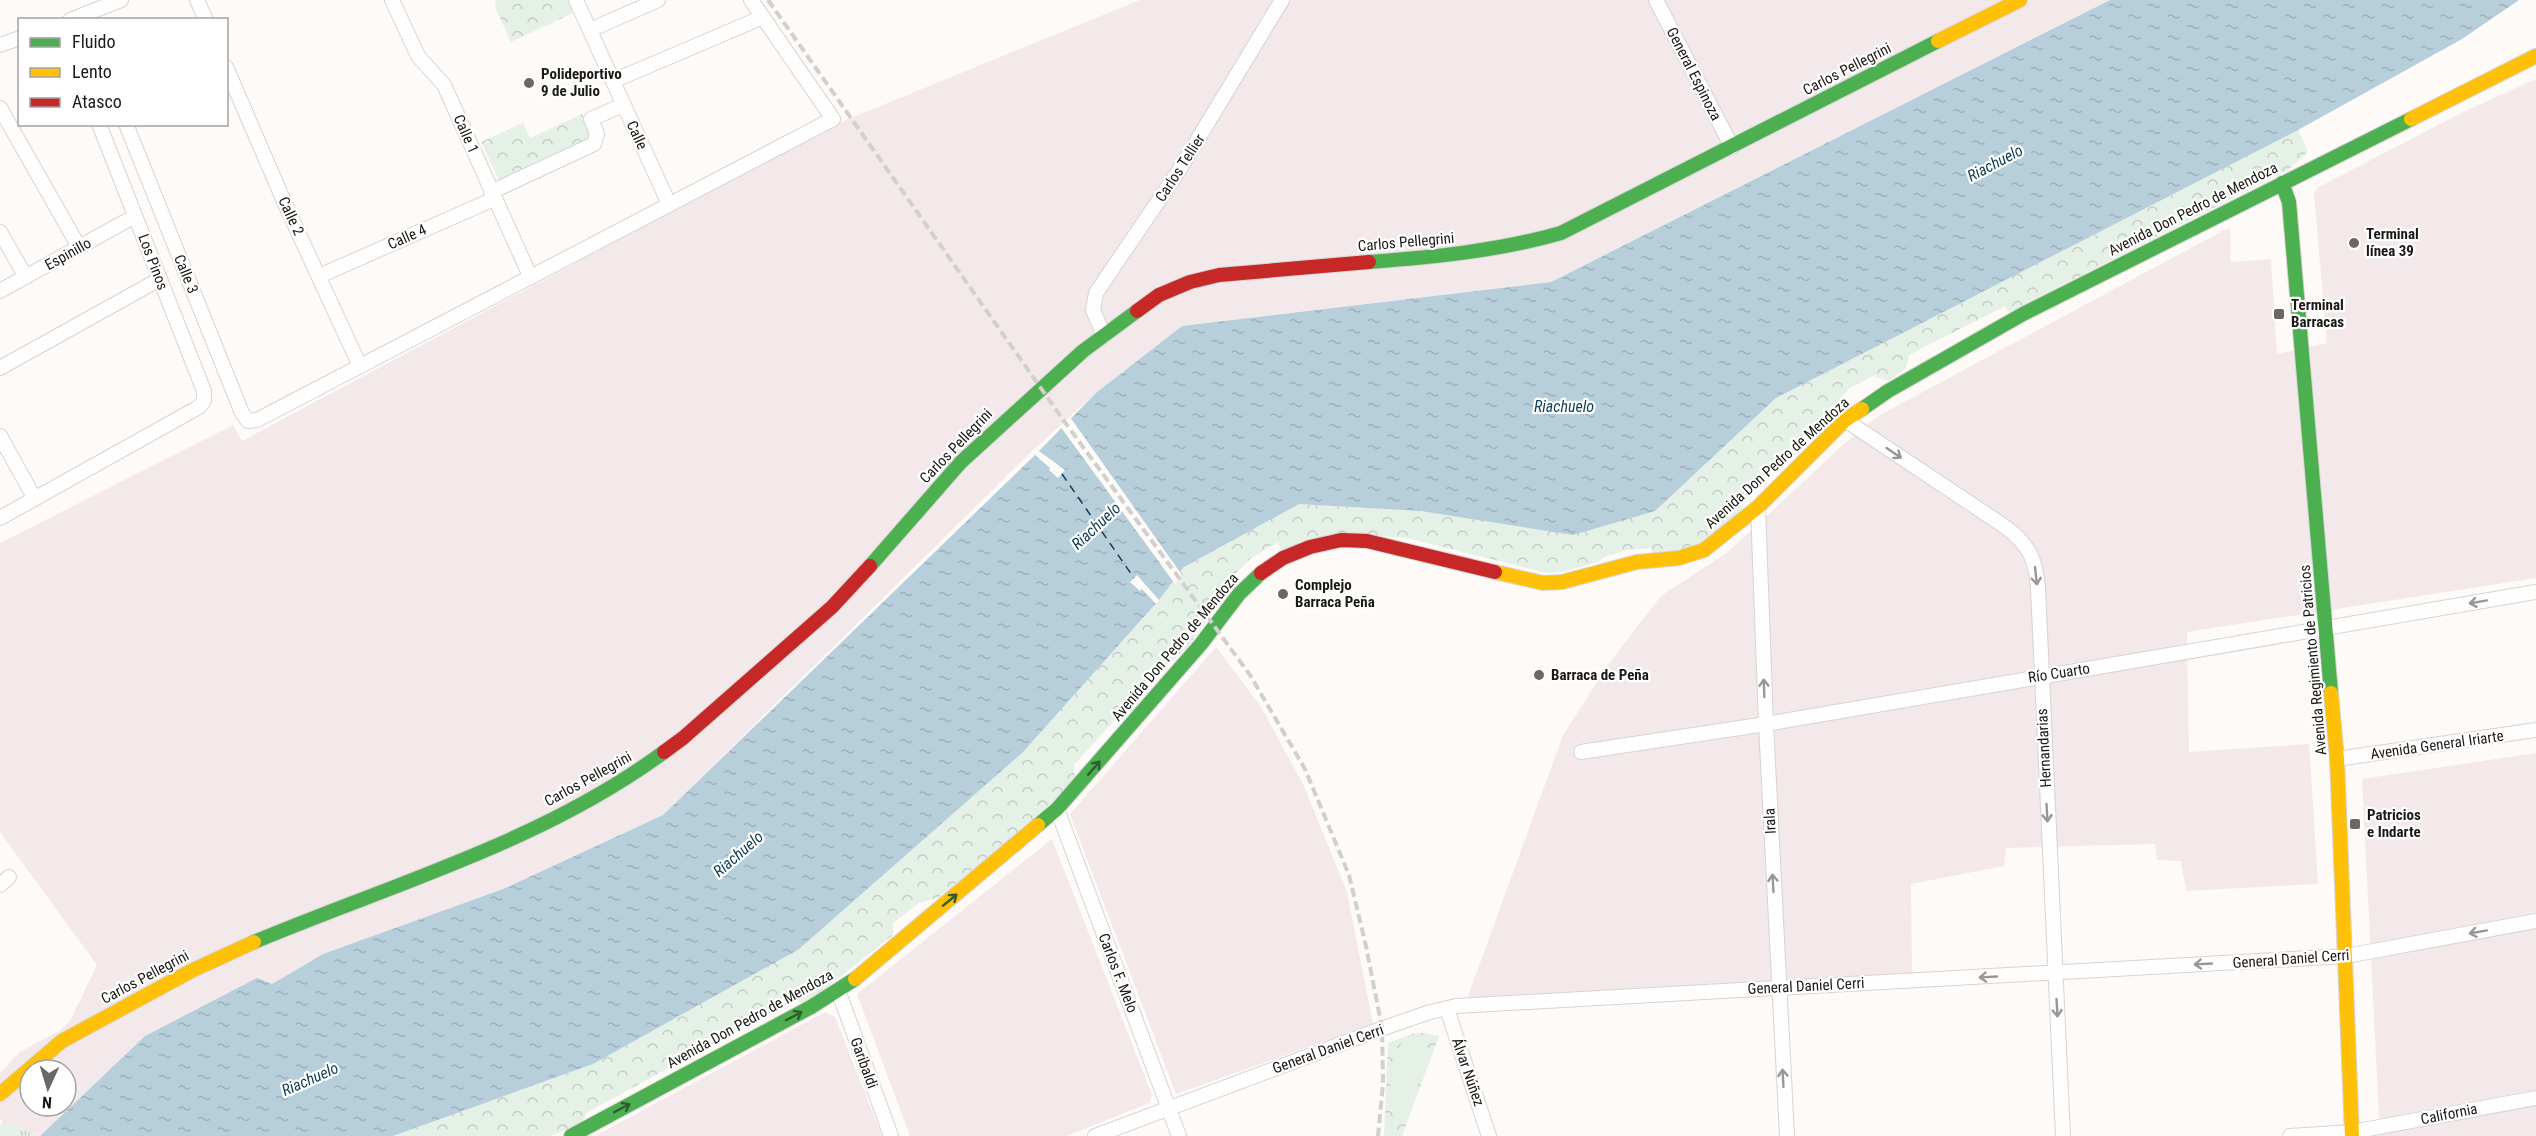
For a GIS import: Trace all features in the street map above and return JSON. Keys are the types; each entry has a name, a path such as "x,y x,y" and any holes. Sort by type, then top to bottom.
{"main road":[{"name":"Carlos Pellegrini","path":"0,1094 62,1041 191,971 256,941 474,856 630,777 683,738 832,607 876,562 968,455 1017,409 1104,336 1159,295 1200,280 1255,271 1455,255 1545,238 1579,225 2020,0"},
{"name":"Avenida Don Pedro de Mendoza","path":"571,1136 838,990 974,881 1057,809 1201,645 1239,594 1265,570 1297,551 1341,540 1368,541 1544,583 1562,582 1637,562 1679,558 1694,554 1712,545 1758,507 1845,420 1888,391 1998,327 2536,56"},
{"name":"Avenida Regimiento de Patricios","path":"2282,183 2289,202 2328,629 2337,759 2352,1134"}],"street":[{"path":"79,18 121,0"},
{"path":"197,0 205,18"},
{"name":"Calle 1","path":"392,0 418,56 444,85 530,276"},
{"name":"Calle","path":"576,0 669,204"},
{"path":"590,30 658,0"},
{"path":"359,364 833,119 751,0"},
{"name":"Carlos Tellier","path":"1104,336 1093,310 1096,293 1178,172 1282,0"},
{"name":"General Espinoza","path":"1656,0 1732,147"},
{"path":"613,81 763,17"},
{"path":"0,45 18,39"},
{"name":"Calle 2","path":"228,72 286,206 359,364"},
{"name":"Calle 4","path":"319,276 493,195 594,144 597,134 591,119 623,105"},
{"path":"0,108 79,247"},
{"name":"Los Pinos","path":"35,499 199,406 204,400 204,391 100,126"},
{"name":"Calle 3","path":"127,126 242,413 248,421 256,420 359,364"},
{"name":"Espinillo","path":"0,291 135,216"},
{"path":"0,232 26,277"},
{"path":"0,368 160,279"},
{"name":"Hernandarias","path":"1845,420 2007,528 2028,548 2034,560 2037,577 2063,1136"},
{"path":"0,436 35,499 0,518"},
{"name":"Irala","path":"1758,507 1778,988 1787,1136"},
{"name":"Río Cuarto","path":"1581,752 1766,724 2536,592"},
{"name":"Avenida General Iriarte","path":"2337,759 2536,730"},
{"name":"Carlos F. Melo","path":"1057,809 1179,1136"},
{"name":"General Daniel Cerri","path":"1095,1136 1430,1012 1481,1003 2346,956 2536,921"},
{"name":"Garibaldi","path":"838,990 891,1136"},
{"name":"Álvar Núñez","path":"1446,1009 1489,1136"},
{"name":"California","path":"2290,1136 2352,1134 2536,1098"}],"shaded area":[{"path":"1140,0 2110,0 1551,282 1182,326 1096,393 1031,452 663,815 503,889 323,954 272,984 145,1036 78,1100 78,1058 18,1058 18,1118 59,1118 40,1136 3,1122 0,1118 0,1073 20,1052 59,1031 70,1021 97,965 0,832 0,543 233,425 242,441 836,124"},
{"path":"2536,79 2536,578 2187,632 2189,752 2309,744 2318,884 2186,891 2181,861 2157,860 2155,844 2006,848 2004,866 1911,884 1912,973 1467,999 1563,735 1610,662 1661,596 1728,552 1844,444 1878,416 2230,227 2231,262 2271,259 2277,354 2327,343 2314,194 2317,188 2461,113"},
{"path":"1216,647 1261,707 1304,786 1347,892 1373,1024 1176,1094 1070,814"},
{"path":"2536,753 2536,1136 2380,1136 2362,779"},
{"path":"1052,839 1152,1095 1149,1103 1067,1136 910,1136 857,994"},
{"path":"825,1012 835,1017 882,1136 595,1136"}],"green space":[{"path":"496,0 568,0 573,13 511,42 495,7"},
{"path":"582,114 593,137 499,180 481,142 523,123 530,138"},
{"path":"2298,130 2308,152 2288,170 2009,312 2005,306 1909,355 1906,368 1889,381 1873,376 1850,388 1752,490 1735,521 1708,541 1678,553 1653,554 1651,548 1628,550 1604,557 1598,562 1562,572 1547,573 1407,538 1367,535 1281,550 1278,542 1251,558 1226,583 1230,588 1187,648 1144,687 1074,765 1075,778 1045,809 938,898 919,903 893,923 893,935 807,1003 795,1001 768,1014 586,1113 583,1124 549,1136 393,1136 593,1064 1023,752 1159,600 1184,567 1299,504 1421,511 1655,511 1776,398"},
{"path":"1423,1033 1439,1036 1402,1136 1384,1136 1388,1043 1411,1034"},
{"path":"1402,1040 1428,1047 1412,1107 1387,1100"},
{"path":"3,1122 39,1136 0,1136 0,1126"}],"water":[{"name":"Riachuelo","path":"2110,0 2519,0 2462,39 2298,130 1776,398 1655,511 1573,535 1421,511 1299,504 1184,567 1159,600 1023,752 799,949 593,1064 393,1136 40,1136 59,1118 78,1118 78,1100 145,1036 257,978 272,984 323,954 503,889 663,815 1033,457 1096,393 1182,326 1551,282"}],"pier":[{"path":"1070,417 1182,575 1175,584 1060,426"},
{"path":"1039,451 1065,470 1058,478 1035,455"},
{"path":"1137,575 1159,600 1156,604 1142,589 1140,591 1130,582"}],"ferry route":[{"path":"1062,474 1134,578"}],"railway":[{"path":"768,0 1064,421 1250,675 1305,769 1349,875 1366,946 1382,1028 1383,1084 1378,1136"}],"traffic: fast":[{"path":"1369,262 1490,249 1561,233 1938,41"},
{"path":"1862,409 1888,391 2023,314 2411,119"},
{"path":"2282,183 2289,202 2331,693"},
{"path":"870,566 961,462 1083,351 1137,311"},
{"path":"1038,825 1057,809 1201,644 1239,594 1261,573"},
{"path":"254,942 465,859 517,836 568,812 617,784 664,752"},
{"path":"571,1136 811,1007 855,979"}],"traffic: slow":[{"path":"1938,41 2020,0"},
{"path":"2411,119 2536,56"},
{"path":"1495,572 1543,583 1562,582 1637,562 1679,558 1704,550 1758,507 1845,420 1862,409"},
{"path":"2331,693 2337,759 2352,1136"},
{"path":"855,979 1038,825"},
{"path":"0,1094 62,1041 191,971 254,942"}],"traffic: jam":[{"path":"1137,311 1159,295 1190,282 1219,275 1369,262"},
{"path":"1261,573 1283,558 1310,547 1341,540 1367,541 1495,572"},
{"path":"664,752 683,738 832,607 870,566"}],"place":[{"name":"Polideportivo 9 de Julio","path":"529,83"},
{"name":"Terminal línea 39","path":"2354,243"},
{"name":"Terminal Barracas","path":"2279,314"},
{"name":"Complejo Barraca Peña","path":"1283,594"},
{"name":"Barraca de Peña","path":"1539,675"},
{"name":"Patricios e Indarte","path":"2355,824"}]}
